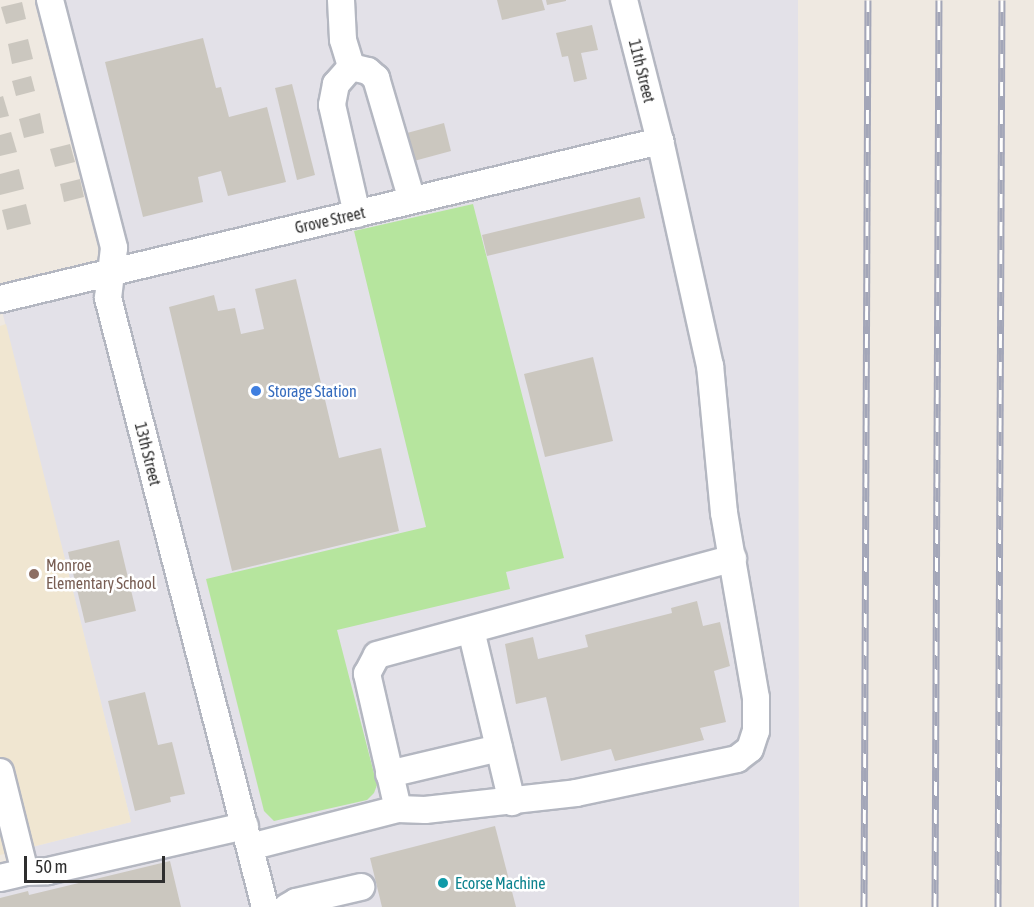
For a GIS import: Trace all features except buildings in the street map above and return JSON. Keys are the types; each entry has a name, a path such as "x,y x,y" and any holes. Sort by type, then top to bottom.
{"street":[{"name":"13th Street","path":"50,0 114,248 108,298 265,907"},
{"path":"340,0 343,40 351,67"},
{"name":"11th Street","path":"0,878 398,809 425,810 512,802 576,792 737,759 750,749 756,731 756,698 724,513 710,366 660,141 624,0"},
{"path":"351,67 368,71 376,78 412,200"},
{"path":"351,67 336,84 332,105 357,214"},
{"name":"Grove Street","path":"0,299 660,141"},
{"path":"398,809 367,674 377,655 733,558"},
{"path":"471,630 512,802"},
{"path":"389,774 499,748"},
{"path":"0,772 25,872"},
{"path":"287,907 320,902 361,887"}],"shaded area":[{"path":"50,0 798,0 799,907 0,907 0,878 20,850 131,822 0,303 110,272"},
{"name":"Monroe Elementary School","path":"6,324 131,822 0,855 0,326"}],"green space":[{"path":"473,204 564,558 506,572 510,589 337,630 377,785 374,793 367,800 274,821 264,811 206,579 426,527 354,231"}],"railway":[{"path":"864,907 868,0"},
{"path":"935,907 939,0"},
{"path":"998,907 1002,0"}],"place":[{"name":"Storage Station","path":"256,391"},
{"name":"Monroe Elementary School","path":"34,574"},
{"name":"Ecorse Machine","path":"443,883"}]}
